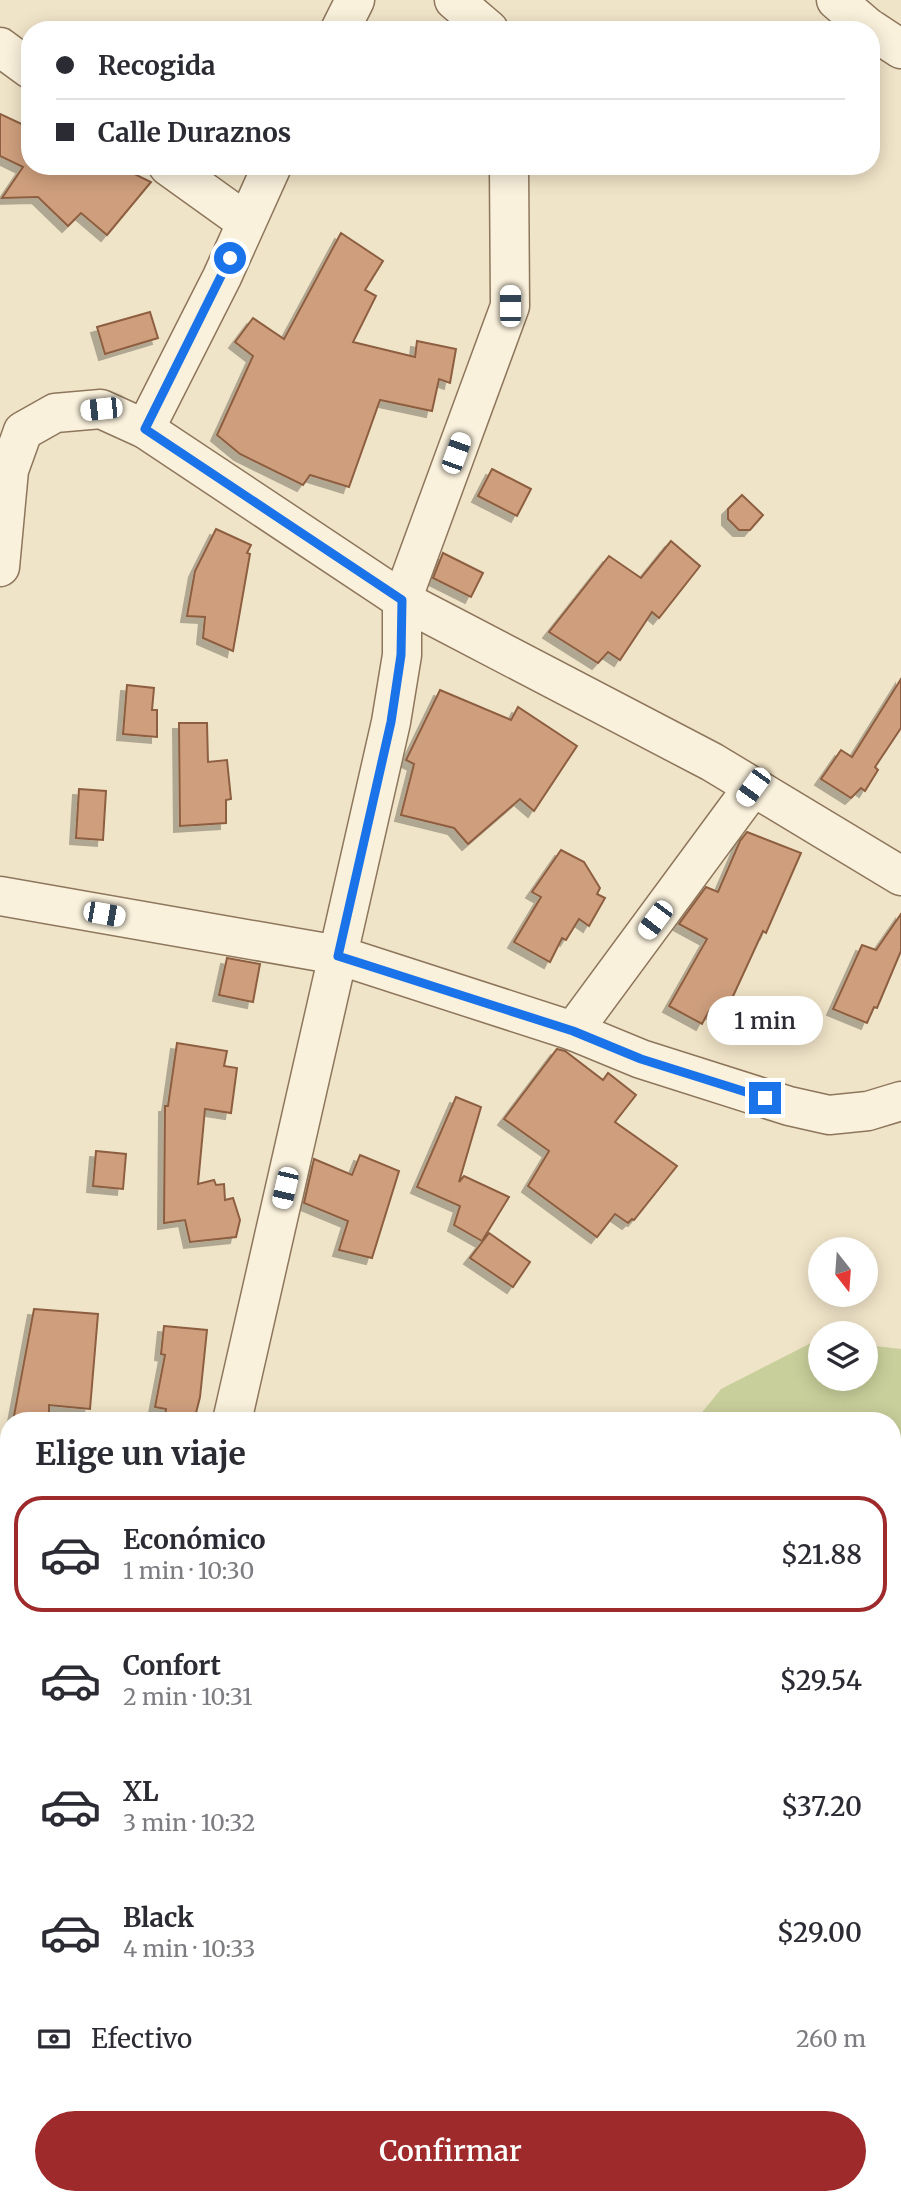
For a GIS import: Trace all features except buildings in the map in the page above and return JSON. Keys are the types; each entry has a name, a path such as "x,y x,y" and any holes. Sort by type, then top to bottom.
{"street":[{"path":"344,21 355,0"},
{"path":"836,0 860,21"},
{"path":"880,36 901,49"},
{"path":"0,47 21,62"},
{"path":"181,175 246,222"},
{"path":"145,429 222,277 268,175"},
{"path":"234,1412 391,722 401,655 402,600 510,306 509,175"},
{"path":"0,567 9,470 23,431 55,414 101,409 145,429 402,600 712,762 901,876"},
{"path":"573,1031 753,787"},
{"path":"0,896 338,956 573,1031 641,1059 789,1106 829,1115 868,1111 901,1101"}],"green space":[{"path":"808,1345 808,1391 878,1391 878,1346 901,1349 901,1412 702,1412 721,1389"}],"route":[{"path":"230,258 145,429 402,600 401,655 391,722 338,956 573,1031 641,1059 765,1098"}]}
